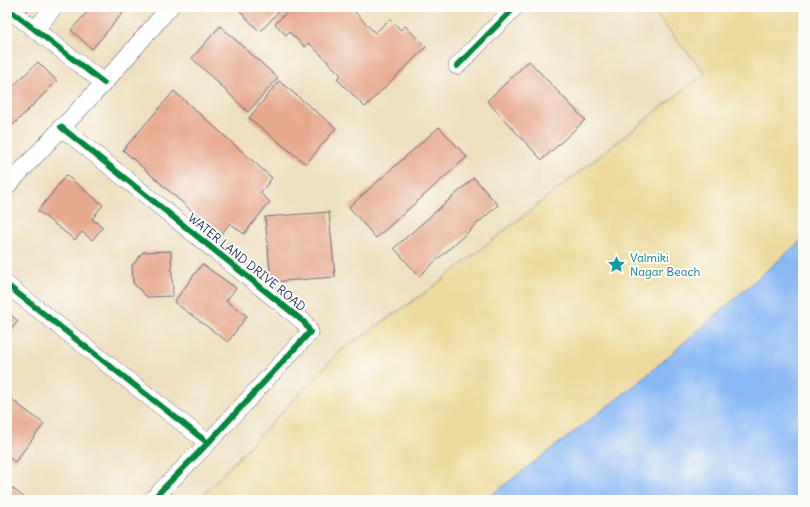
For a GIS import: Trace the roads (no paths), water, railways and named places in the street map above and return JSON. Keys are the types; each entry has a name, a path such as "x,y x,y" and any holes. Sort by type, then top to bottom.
{"street":[{"path":"36,29 54,7"},
{"path":"7,186 104,83 170,7"},
{"path":"457,66 515,7"},
{"path":"7,8 104,83"},
{"name":"WATER LAND DRIVE ROAD","path":"61,127 308,328 310,332 208,443 152,500"},
{"path":"7,285 208,443"}],"water":[{"path":"803,239 803,500 485,500 638,383"}],"place":[{"name":"Valmiki Nagar Beach","path":"617,264"}]}
